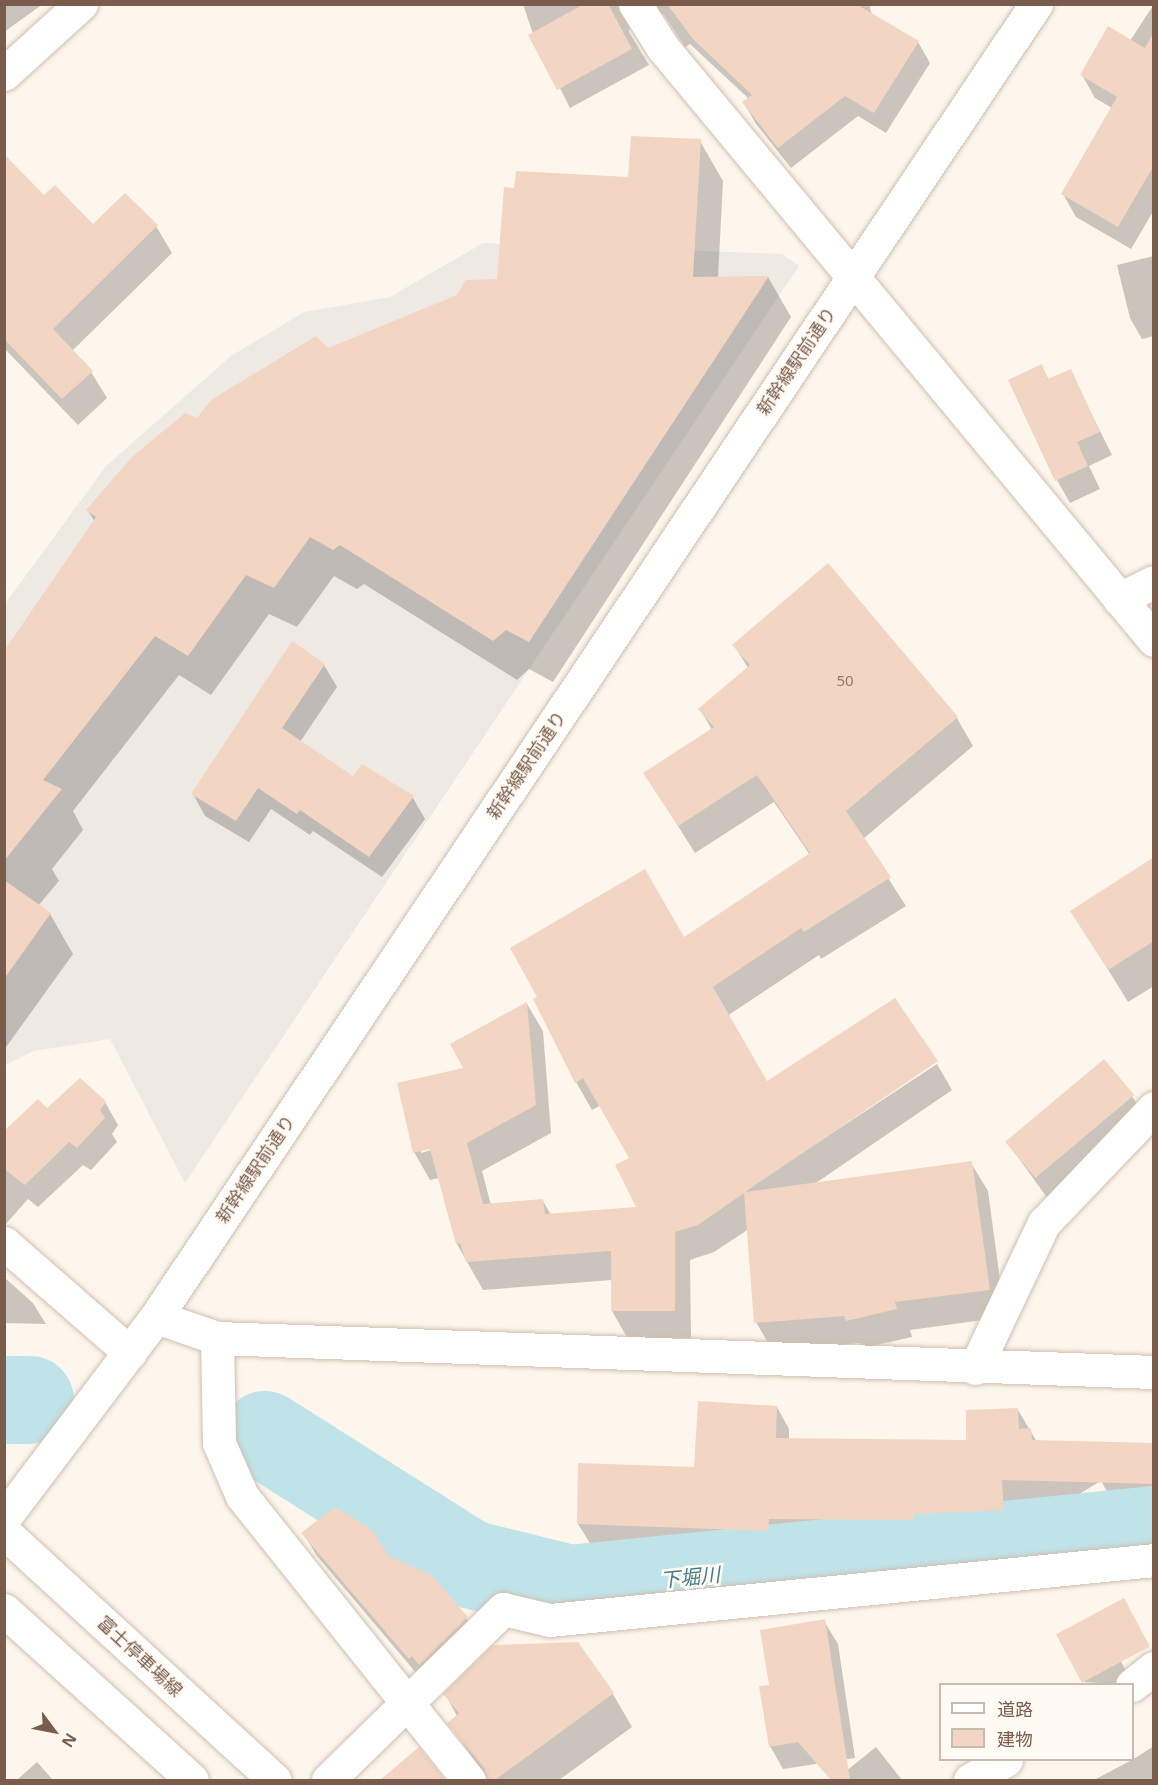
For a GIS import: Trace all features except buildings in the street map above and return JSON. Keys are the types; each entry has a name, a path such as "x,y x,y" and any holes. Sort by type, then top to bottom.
{"street":[{"path":"4,74 81,4"},
{"path":"635,4 663,48 852,279 1154,640"},
{"name":"新幹線駅前通り","path":"4,1518 156,1317 1036,4"},
{"path":"1119,599 1154,582"},
{"path":"975,1368 1044,1223 1154,1108"},
{"path":"4,1243 130,1353"},
{"path":"156,1317 218,1338 975,1368 1154,1372"},
{"path":"218,1338 219,1443 242,1496 469,1780"},
{"name":"富士停車場線","path":"4,1532 275,1780"},
{"path":"328,1780 405,1701 503,1609 550,1620 1154,1560"},
{"path":"4,1610 192,1780"},
{"path":"1134,1683 1154,1668"},
{"path":"970,1780 1004,1761"}],"shaded area":[{"path":"483,243 782,254 799,266 185,1183 110,1039 34,1051 5,1065 5,604 106,466 231,356 304,312 390,297"}],"waterway":[{"name":"下堀川","path":"4,1400 30,1400"},
{"name":"下堀川","path":"265,1435 469,1564 570,1589 1154,1530"}]}
